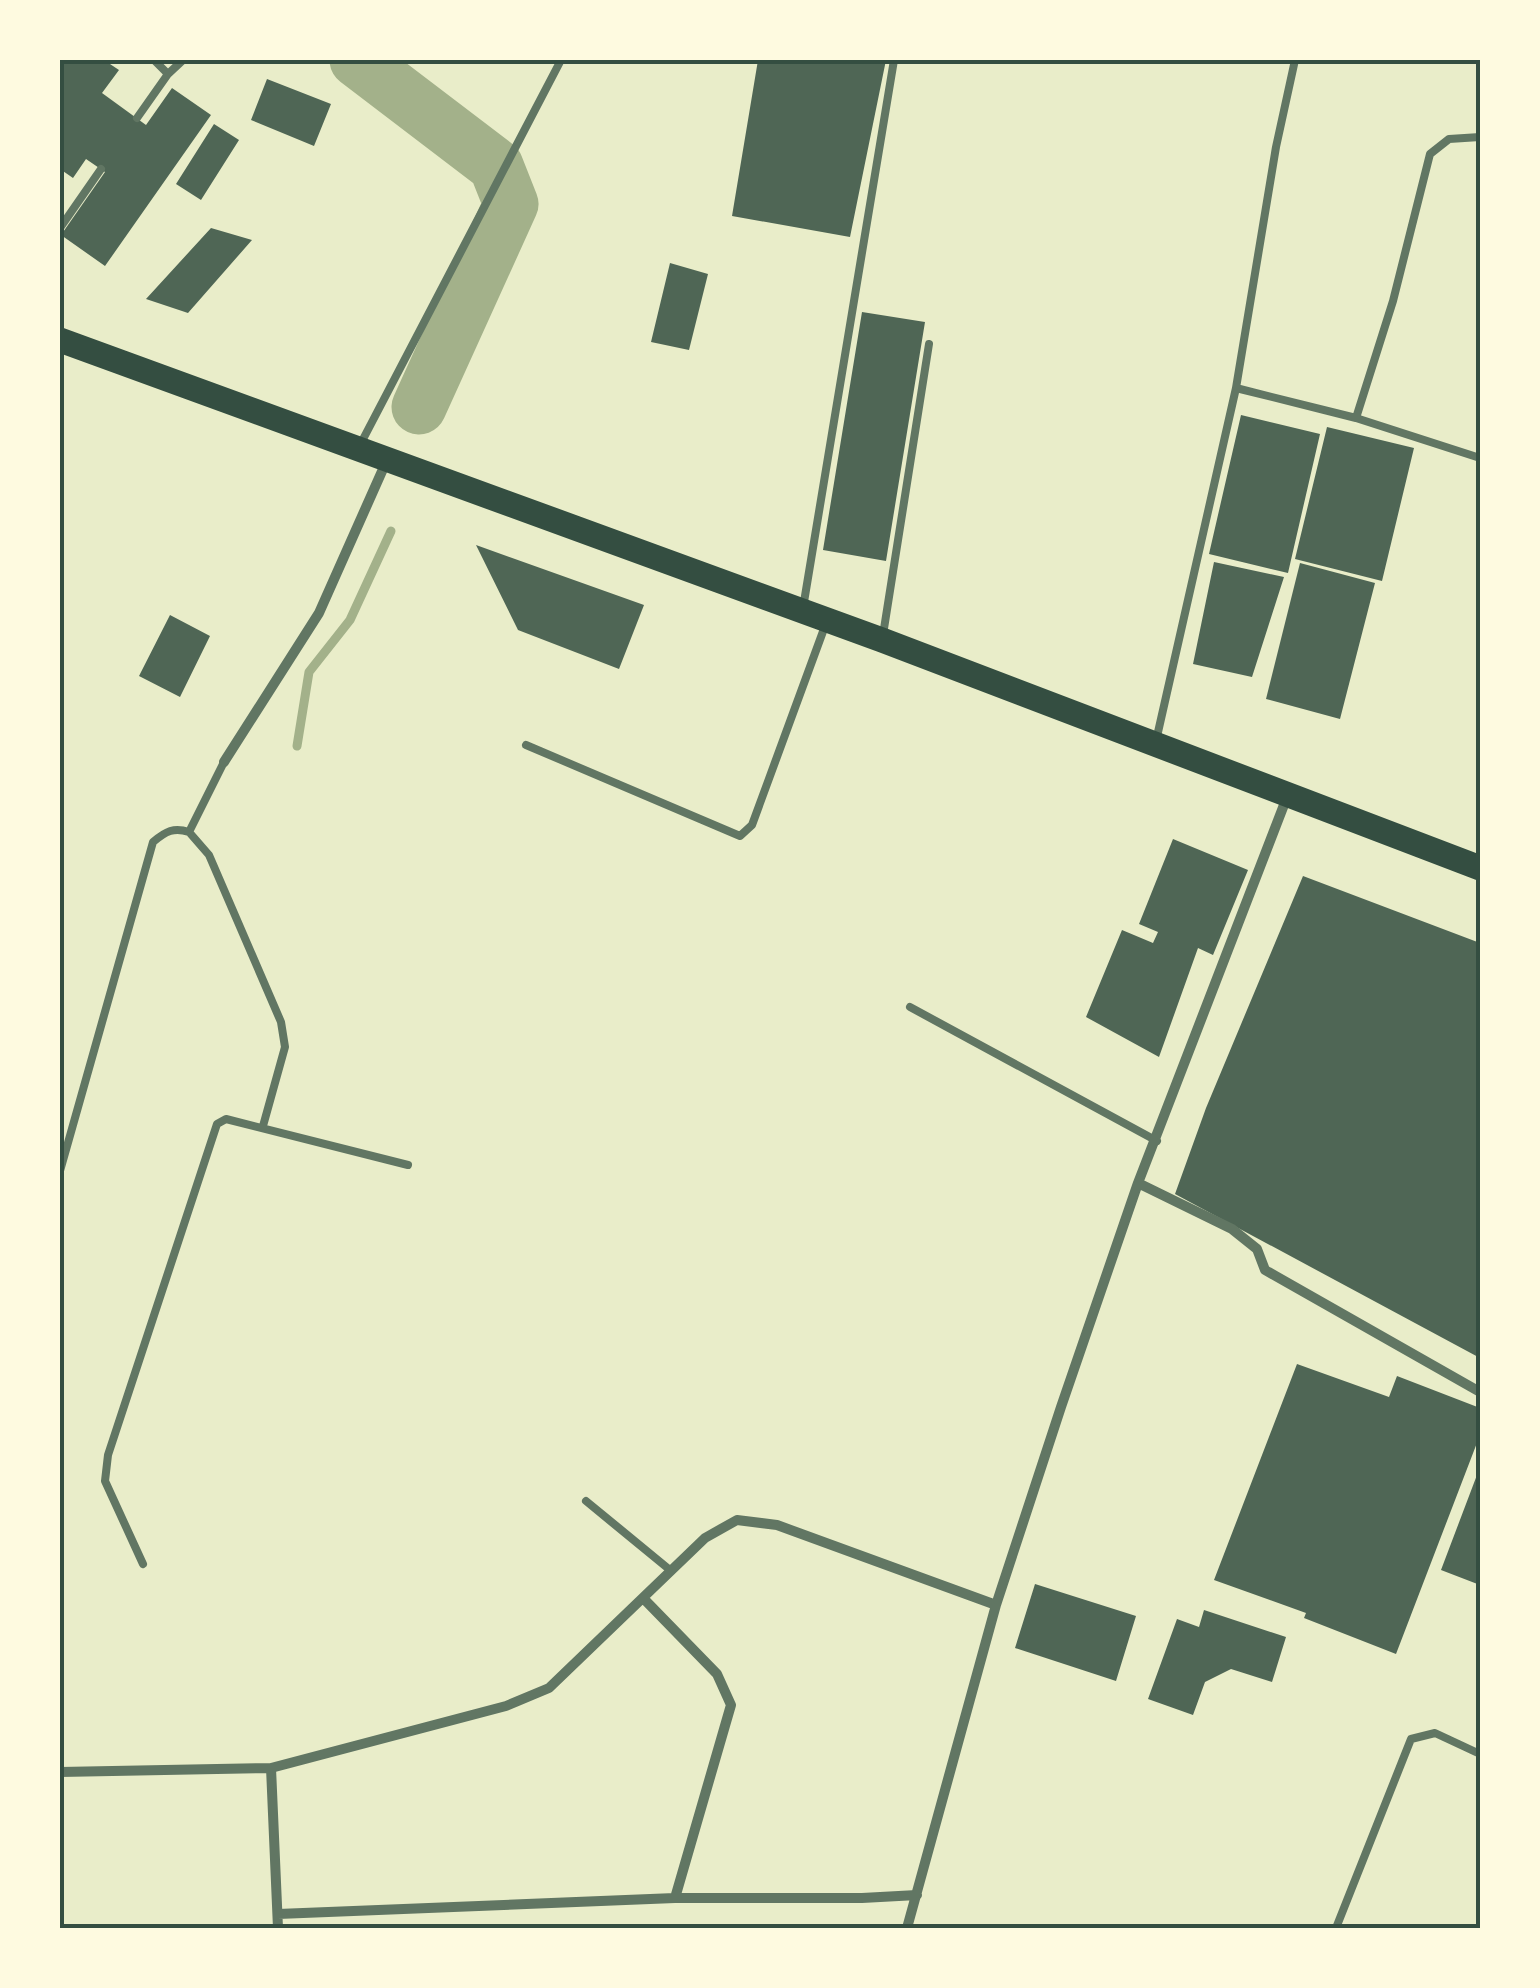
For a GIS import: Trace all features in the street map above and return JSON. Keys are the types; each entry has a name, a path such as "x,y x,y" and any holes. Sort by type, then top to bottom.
{"main road":[{"path":"60,340 815,615 1480,868"}],"street":[{"path":"224,762 319,613 387,460"},
{"path":"907,1928 996,1605 1138,1182 1289,794"},
{"path":"1138,1182 1232,1229 1257,1248 1266,1270 1480,1392"},
{"path":"60,1772 271,1768 506,1706 549,1688 704,1538 737,1520 777,1525 996,1605"},
{"path":"644,1598 717,1674 731,1705 674,1898"},
{"path":"271,1768 278,1928"},
{"path":"278,1914 674,1898 917,1895"}],"lane":[{"path":"154,60 168,74"},
{"path":"137,118 168,74 183,60"},
{"path":"358,449 561,60"},
{"path":"526,746 740,836 752,825 815,615 894,60"},
{"path":"1155,744 1236,388 1294,60"},
{"path":"1356,418 1393,301 1430,154 1450,139 1480,137"},
{"path":"60,228 101,169"},
{"path":"882,640 929,344"},
{"path":"1236,388 1356,418 1480,458"},
{"path":"190,832 224,762"},
{"path":"60,1171 154,842 177,828 190,832 208,855 281,1022 286,1047 263,1126"},
{"path":"910,1007 1156,1141"},
{"path":"143,1564 105,1481 108,1455 216,1124 226,1118 408,1165"},
{"path":"586,1501 670,1570"},
{"path":"1336,1928 1411,1739 1435,1734 1480,1754"}],"building":[{"path":"61,60 104,60 119,70 102,93 146,125 172,88 211,115 105,266 61,235 105,172 86,159 73,178 60,169"},
{"path":"758,60 886,60 850,237 732,216"},
{"path":"267,79 331,104 314,146 251,120"},
{"path":"214,124 239,140 201,200 176,184"},
{"path":"211,228 252,240 188,313 146,299"},
{"path":"670,263 708,274 689,350 651,342"},
{"path":"862,312 925,322 886,561 823,550"},
{"path":"1241,415 1320,434 1288,573 1209,554"},
{"path":"1327,427 1414,448 1382,581 1295,559"},
{"path":"476,545 644,605 619,669 518,630"},
{"path":"1214,562 1284,577 1252,677 1193,664"},
{"path":"1300,563 1375,583 1340,719 1266,699"},
{"path":"170,615 210,636 180,697 139,676"},
{"path":"1173,839 1248,870 1213,955 1198,948 1159,1057 1086,1017 1122,930 1153,943 1158,932 1139,924"},
{"path":"1303,876 1480,943 1480,1358 1175,1194 1206,1108"},
{"path":"1297,1364 1389,1397 1397,1376 1480,1408 1480,1435 1396,1654 1304,1618 1306,1613 1214,1580"},
{"path":"1480,1467 1480,1585 1441,1570"},
{"path":"1035,1584 1136,1616 1116,1681 1015,1648"},
{"path":"1204,1610 1286,1637 1272,1682 1231,1669 1205,1682 1193,1715 1148,1699 1177,1619 1199,1627"}],"waterway":[{"path":"357,60 496,166 511,204 419,407"},
{"path":"297,746 309,672 350,620 391,531"}]}
